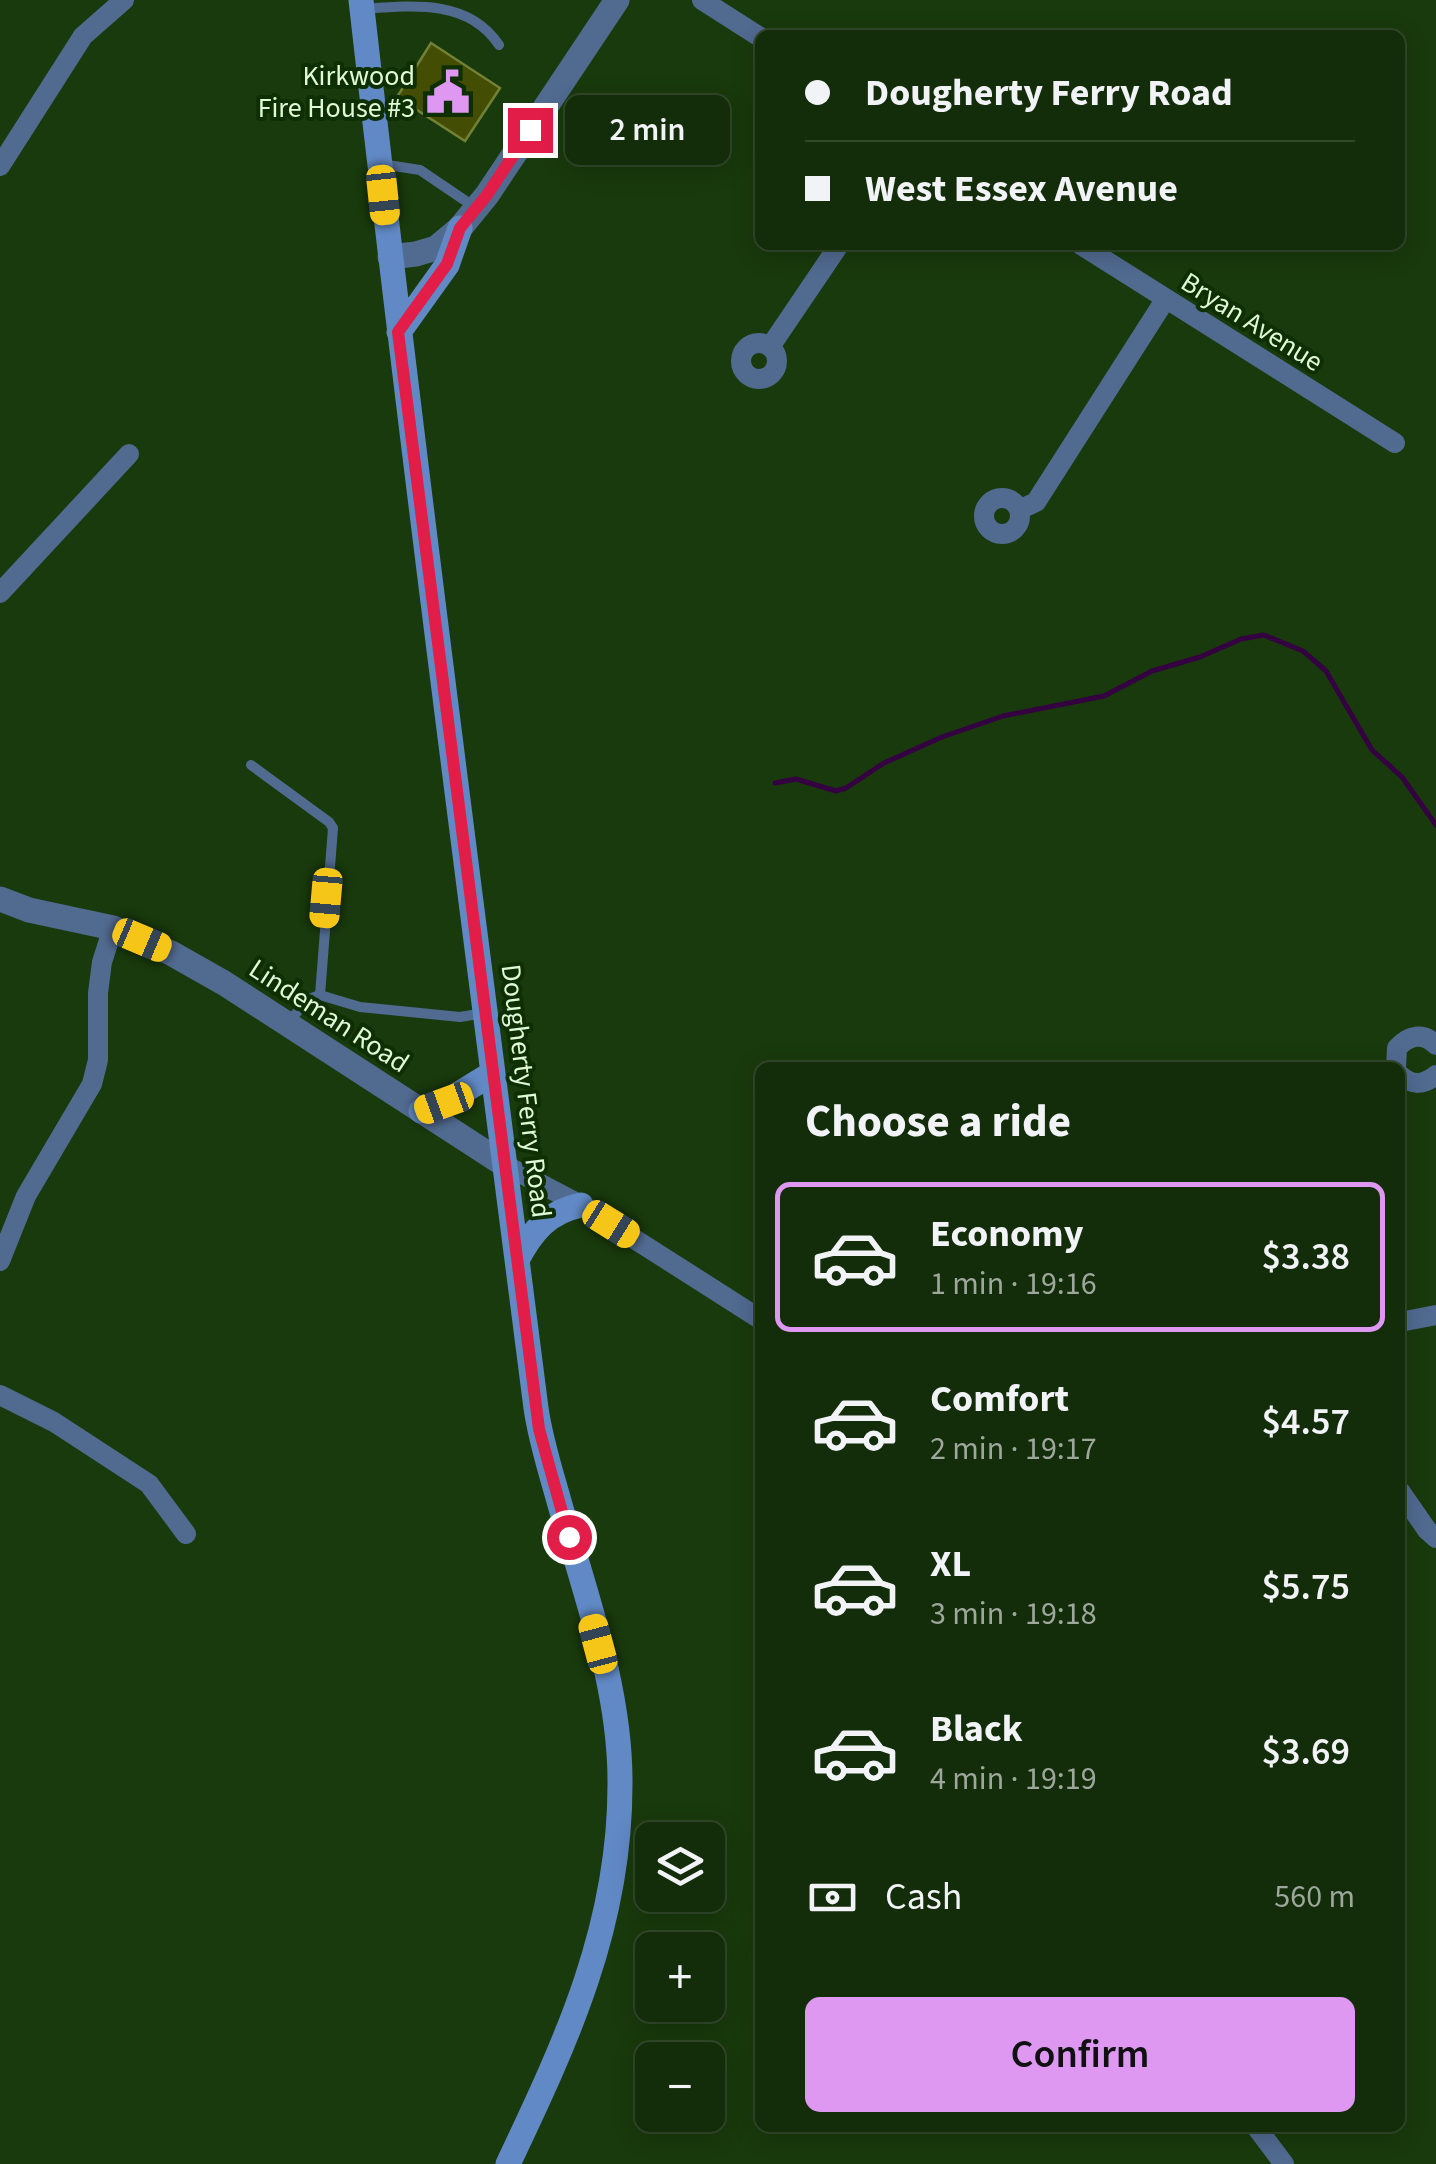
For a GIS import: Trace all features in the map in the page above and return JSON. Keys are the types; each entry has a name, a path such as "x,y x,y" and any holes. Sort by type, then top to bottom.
{"main road":[{"name":"Dougherty Ferry Road","path":"361,5 398,332 539,1429 618,1728 618,1842 610,1900 594,1963 508,2164"},
{"path":"398,332 447,264 468,218"},
{"path":"421,1112 444,1103 492,1073"},
{"path":"518,1260 530,1234 559,1210 581,1205"}],"street":[{"path":"0,166 84,36 124,0"},
{"path":"390,256 436,248 468,218 617,0"},
{"path":"702,0 755,34"},
{"path":"770,346 836,250"},
{"name":"Bryan Avenue","path":"1090,250 1395,443"},
{"path":"1019,510 1036,502 1165,300"},
{"path":"0,592 129,454"},
{"name":"Lindeman Road","path":"0,899 29,910 114,928 171,953 504,1165 581,1205 755,1316"},
{"path":"0,1262 26,1196 92,1084 98,1060 102,962 114,928"},
{"path":"1399,1062 1398,1048 1410,1038 1425,1037 1436,1045"},
{"path":"1405,1081 1422,1083 1436,1075"},
{"path":"1405,1321 1436,1315"},
{"path":"0,1395 54,1422 149,1484 186,1534"},
{"path":"1405,1498 1436,1538"},
{"path":"1260,2132 1284,2164"}],"lane":[{"path":"361,5 448,7 474,14 490,28 499,45"},
{"path":"380,164 420,170 468,218"},
{"path":"251,765 333,828 320,995"},
{"path":"286,1024 310,999 320,995 360,1007 460,1017 485,1013"}],"building":[{"name":"Kirkwood Fire House #3","path":"431,43 500,88 465,141 397,97"}],"waterway":[{"path":"775,783 796,779 836,791 846,788 884,763 942,737 1003,716 1104,696 1152,671 1200,657 1241,639 1264,635 1303,651 1326,671 1372,750 1402,777 1436,825"}],"place":[{"name":"Kirkwood Fire House #3","path":"448,92"}],"route":[{"path":"530,130 460,228 447,264 398,332 539,1429 569,1537"}]}
